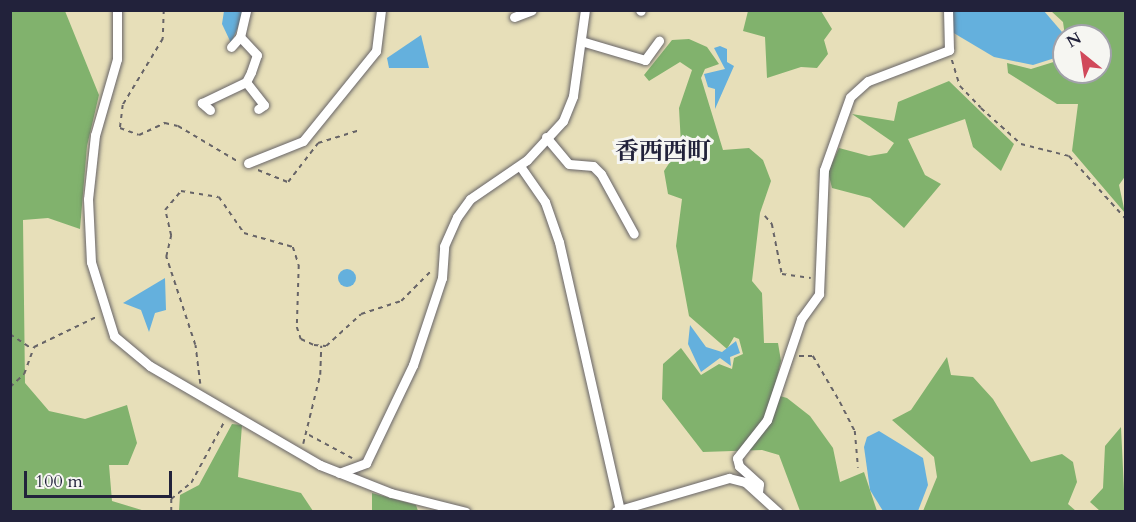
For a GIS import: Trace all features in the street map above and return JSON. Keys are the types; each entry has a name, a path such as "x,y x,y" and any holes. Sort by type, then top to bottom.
{"street":[{"path":"117,10 117,59 94,135 88,199 92,262 104,313 127,348 201,394 339,473 466,512"},
{"path":"231,46 240,38 246,10"},
{"path":"248,164 303,141 376,51 381,10"},
{"path":"514,17 532,10"},
{"path":"339,473 366,463 414,365 443,259 444,246 470,200 520,166 563,121 573,96 585,10"},
{"path":"758,492 759,484 738,466 737,458 767,420 792,356 801,319 819,294 824,170 855,89 948,50 948,10"},
{"path":"210,110 202,103 246,82 257,55 240,38"},
{"path":"581,41 645,60 659,41"},
{"path":"246,82 264,105 258,109"},
{"path":"546,137 569,164 593,166 601,174 634,234"},
{"path":"520,166 545,202 559,242 617,511 715,480 745,482 778,512"}],"path":[{"path":"164,10 163,39 123,105 120,128 139,135 165,123 178,126 248,164 288,182 318,143 360,130"},
{"path":"948,50 960,86 981,108 1021,144 1069,156 1125,219"},
{"path":"201,394 195,345 166,257 171,236 165,210 181,191 219,197 244,233 293,247 299,265 297,327 301,339 321,345"},
{"path":"765,216 772,224 782,274 821,280"},
{"path":"299,451 309,434 321,345 361,314 401,301 443,259"},
{"path":"10,387 24,374 32,348 104,313"},
{"path":"10,334 32,348"},
{"path":"792,356 813,356 819,365 855,431 858,468"},
{"path":"171,512 171,499 191,483 232,411"},
{"path":"10,421 10,448"},
{"path":"309,434 329,449 366,463"}],"green space":[{"path":"10,11 65,11 99,95 87,146 80,229 48,218 23,220 25,383 49,411 85,419 127,405 137,443 128,465 109,465 112,501 145,511 11,511"},
{"path":"748,11 821,11 832,29 824,40 828,54 817,68 801,67 767,78 765,37 743,31"},
{"path":"1051,11 1125,11 1126,175 1119,185 1125,213 1072,151 1078,104 1057,104 1008,73 1007,63 1031,69 1052,62 1052,84 1112,84 1112,24 1063,24"},
{"path":"689,39 707,47 719,64 705,69 701,78 723,150 749,148 763,160 771,181 760,213 752,281 762,293 764,343 778,343 781,361 773,394 787,398 810,416 833,448 840,482 864,472 877,511 800,511 779,455 762,450 703,452 662,399 663,364 681,348 701,375 719,364 732,369 734,358 743,354 739,339 734,337 727,349 689,316 676,246 682,199 668,194 664,171 681,145 679,108 692,70 680,62 649,81 644,75 672,40"},
{"path":"949,81 1014,144 1001,171 973,147 965,119 908,139 925,175 941,184 904,228 870,198 832,188 828,172 839,148 869,156 887,153 894,143 852,114 894,121 898,102"},
{"path":"947,357 951,375 973,377 993,399 1031,462 1062,454 1073,462 1077,482 1068,504 1076,511 923,511 937,477 934,457 892,420 911,410"},
{"path":"232,424 242,425 238,477 301,493 313,511 179,511 180,495 199,485"},
{"path":"1121,427 1125,511 1100,511 1090,502 1103,488 1105,446"},
{"path":"372,493 416,505 418,511 372,511"}],"water":[{"path":"224,11 245,11 231,43 222,24"},
{"path":"952,11 1044,11 1055,24 1052,24 1052,59 1033,65 994,57 952,32"},
{"path":"421,35 429,68 389,68 387,58"},
{"path":"720,46 727,49 727,62 734,66 715,109 715,89 708,87 704,74 725,69 714,48"},
{"path":"343,269 351,269 356,274 354,285 343,287 338,282 338,274"},
{"path":"165,278 166,310 155,313 149,332 141,310 123,303"},
{"path":"690,325 706,347 722,352 736,341 740,353 730,357 731,366 720,358 701,372 688,344"},
{"path":"879,431 923,458 928,485 918,511 883,511 870,490 864,447 867,437"}],"district":[{"name":"香西西町","path":"663,152"}]}
